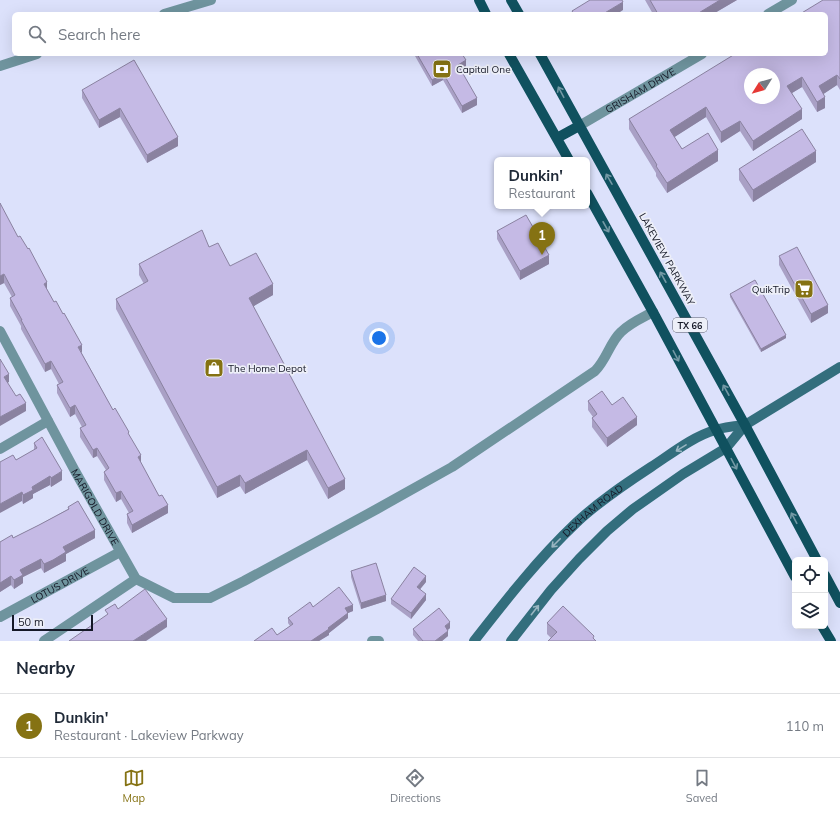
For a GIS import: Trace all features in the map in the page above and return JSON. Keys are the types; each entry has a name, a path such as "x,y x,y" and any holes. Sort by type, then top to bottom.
{"main road":[{"path":"511,0 517,12"},
{"path":"478,1 485,12"},
{"path":"510,56 566,157"},
{"name":"LAKEVIEW PARKWAY","path":"541,56 745,425 815,557"},
{"path":"557,138 579,126"},
{"name":"TX 66","path":"590,198 653,312 792,571"},
{"path":"828,581 840,603"},
{"path":"824,629 831,641"}],"street":[{"path":"171,12 211,0"},
{"path":"771,12 792,0"},
{"path":"0,66 32,56"},
{"name":"GRISHAM DRIVE","path":"579,126 699,56"},
{"path":"44,641 136,579 174,598 210,598 244,582 377,510 452,467 595,371 601,365 620,332 631,323 653,312"},
{"name":"MARIGOLD DRIVE","path":"0,331 136,579"},
{"name":"DEXHAM ROAD","path":"511,641 551,590 579,559 633,509 683,474 726,448 745,425 840,367"},
{"path":"0,449 48,421"},
{"name":"DEXHAM ROAD","path":"474,641 516,587 576,522 625,484 698,437 715,430 745,425"},
{"name":"LOTUS DRIVE","path":"0,617 120,552"},
{"path":"372,641 379,641"}],"building":[{"path":"590,0 622,0 623,2 606,12 572,11"},
{"path":"650,0 720,0 700,12 657,12"},
{"path":"823,0 840,0 840,79 837,75 819,86 825,97 817,102 802,77 787,86 802,109 753,141 740,121 721,132 706,107 670,130 682,149 708,133 718,150 667,183 656,166 657,165 629,119 732,56 828,56 828,12 803,12"},
{"path":"418,56 463,56 466,60 458,65 477,98 462,106 443,73 432,80"},
{"path":"134,60 178,137 147,155 120,108 99,120 82,90"},
{"path":"802,129 816,151 753,190 739,169"},
{"path":"0,203 18,237 20,236 28,249 29,248 47,282 44,284 54,302 56,301 63,314 64,313 82,345 78,347 113,410 115,408 129,432 128,433 141,455 138,457 159,496 162,495 168,505 132,525 127,514 133,511 121,491 116,493 104,472 109,468 97,448 93,450 80,428 86,425 75,405 70,408 57,385 63,382 51,361 45,364 10,298 15,295 4,274 0,276"},
{"path":"526,215 549,255 520,271 497,231"},
{"name":"The Home Depot","path":"202,230 209,247 218,243 230,266 256,253 273,284 249,298 345,479 328,488 307,450 245,483 240,475 217,487 116,299 148,281 139,264"},
{"name":"QuikTrip","path":"797,247 828,305 811,314 779,256"},
{"name":"QuikTrip","path":"755,280 786,335 761,349 730,294"},
{"path":"0,359 9,374 4,377 16,396 20,394 26,403 0,417"},
{"path":"602,391 612,405 623,397 637,417 607,438 592,418 597,414 588,401"},
{"path":"42,437 62,471 51,478 50,476 32,487 33,490 23,495 22,492 0,504 0,462 13,455 16,460 37,448 34,443"},
{"path":"78,501 95,530 63,547 66,552 53,560 44,564 41,559 20,570 23,575 14,580 11,576 0,583 0,542 12,535 13,538 39,525 69,509 68,507"},
{"path":"376,563 386,595 361,603 351,571"},
{"path":"414,567 426,576 417,587 426,594 411,613 391,599"},
{"path":"339,587 353,605 345,608 348,613 328,628 329,629 311,641 254,641 272,628 277,635 293,624 288,618 310,602 313,607"},
{"path":"145,589 167,619 133,641 69,641 108,614 105,610 115,604 118,609"},
{"path":"563,606 594,636 593,638 596,641 548,641 557,632 547,623"},
{"path":"439,608 450,622 445,626 448,631 435,641 423,641 413,629"}],"place":[{"name":"Capital One","path":"442,69"},
{"name":"Dunkin'","path":"542,255"},
{"name":"QuikTrip","path":"804,289"},
{"name":"The Home Depot","path":"214,368"}]}
